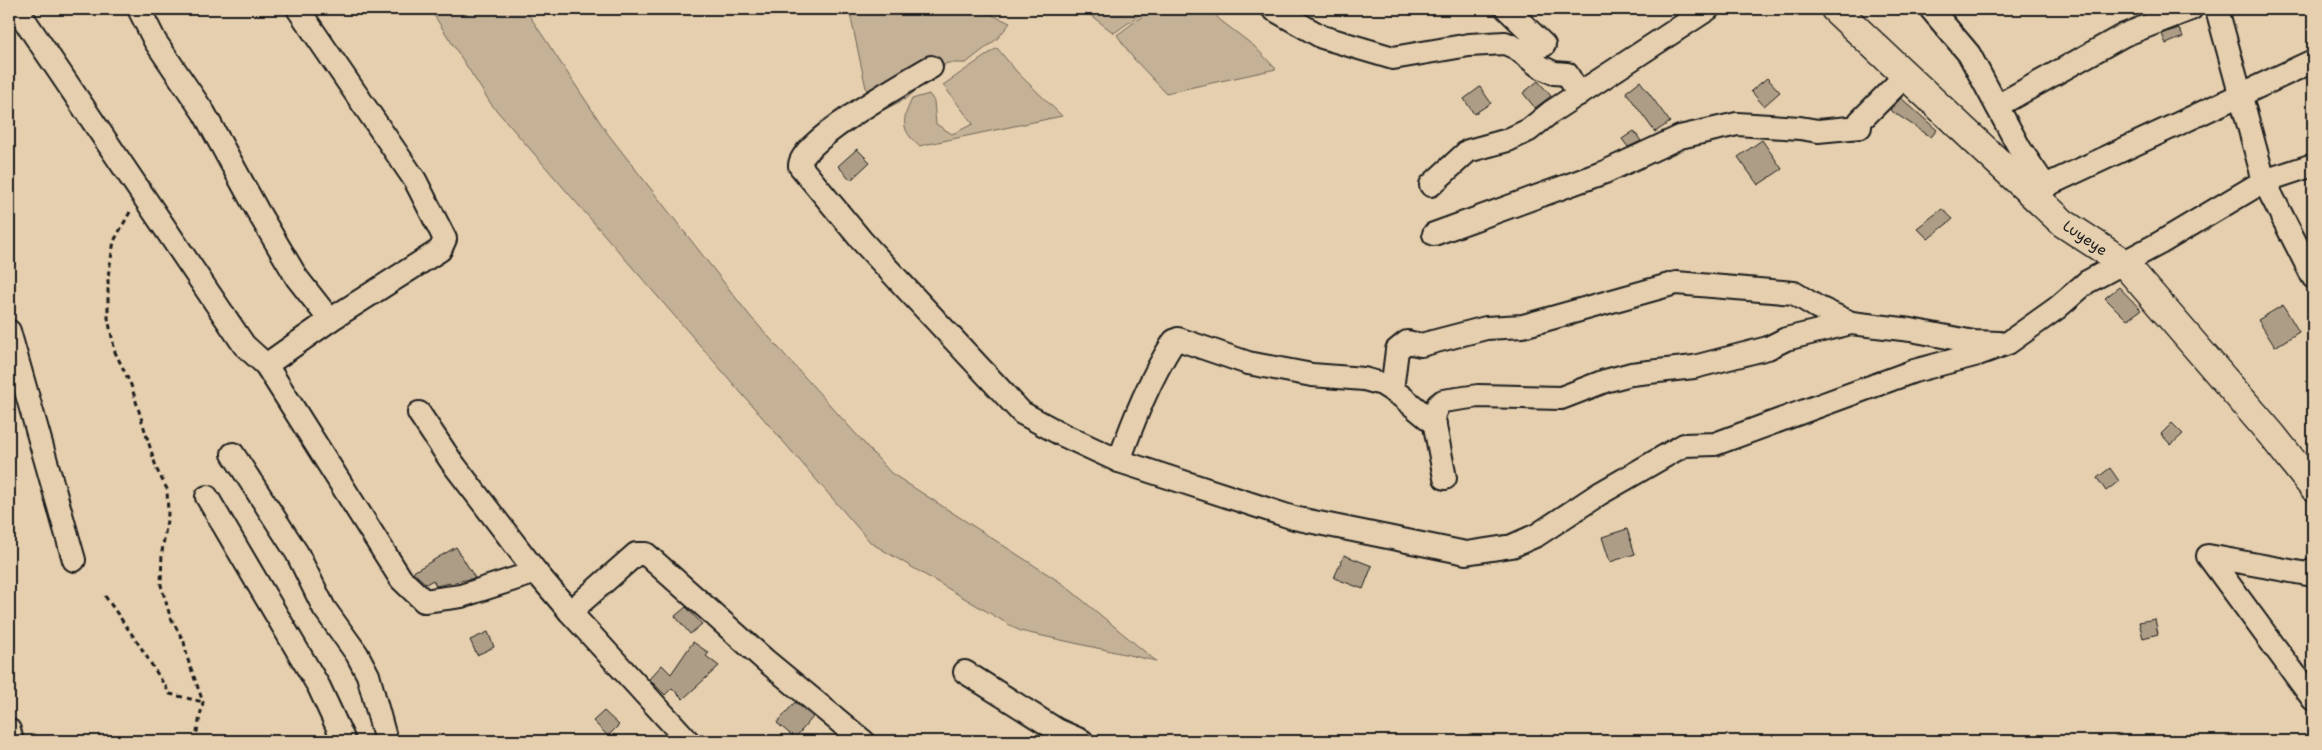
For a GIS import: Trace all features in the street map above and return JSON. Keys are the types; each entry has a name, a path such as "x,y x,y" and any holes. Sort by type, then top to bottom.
{"street":[{"path":"17,9 244,345 266,365 401,579 424,601 461,596 536,572"},
{"path":"139,9 154,41 204,114 297,278 330,320"},
{"path":"266,365 330,320 440,250 445,239 415,180 298,9"},
{"path":"1273,9 1322,37 1397,59 1469,45 1505,43 1516,48 1539,66 1554,73 1567,74 1579,94"},
{"path":"1507,9 1544,46"},
{"path":"1431,185 1468,151 1508,140 1529,130 1579,94 1708,9"},
{"name":"Luyeye","path":"1835,9 1905,76 2038,190 2062,223 2124,263 2272,435 2313,487"},
{"path":"1931,9 1969,54 2020,149 2038,190 2241,96 2313,60"},
{"path":"1997,106 2124,35 2191,9"},
{"path":"2217,9 2264,181 2313,277"},
{"path":"931,67 851,115 802,156 800,166 862,240 1022,413 1063,435 1119,461 1294,518 1470,553 1512,546 1537,535 1599,494 1684,445 1715,444 1914,371 1978,354 2008,343 2057,308 2087,282 2124,263 2264,181 2313,165"},
{"path":"1434,234 1569,183 1605,172 1680,137 1737,124 1818,131 1860,127 1860,121 1905,76"},
{"path":"1392,390 1397,350 1407,342 1421,345 1486,328 1522,326 1676,283 1794,292 1817,307 1851,323 1911,330 1974,342 2008,343"},
{"path":"1445,478 1433,413 1438,404 1443,401 1478,396 1561,398 1605,381 1631,374 1694,367 1768,348 1786,339 1851,323"},
{"path":"9,331 74,560"},
{"path":"1119,461 1131,428 1161,361 1174,341 1178,339 1248,363 1312,375 1364,379 1382,384 1434,424"},
{"path":"420,413 451,461 536,572 688,741"},
{"path":"233,454 297,553 324,608 357,654 368,674 386,741"},
{"path":"207,497 319,688 344,741"},
{"path":"570,612 636,554 646,554 764,660 863,741"},
{"path":"2313,570 2307,574 2208,556 2313,698"},
{"path":"965,672 1057,730 1082,741"},
{"path":"9,730 12,741"}],"path":[{"path":"141,195 114,241 108,276 108,318 115,352 131,385 157,470 167,489 168,514 162,552 161,585 170,616 184,642 188,660 203,702 195,741"},
{"path":"105,596 170,694 203,702"}],"shaded area":[{"path":"430,9 525,9 608,134 750,316 891,473 1063,584 1156,661 1020,631 871,543 491,104"},
{"path":"849,9 979,9 1010,23 997,39 966,63 947,63 907,98 872,116"},
{"path":"1082,9 1148,9 1114,33"},
{"path":"1152,9 1210,9 1220,20 1254,46 1276,69 1166,93 1133,58 1117,35"},
{"path":"997,48 1017,72 1062,116 919,146 908,134 905,124 906,113 912,99 929,94 934,101 936,124 952,134 973,124 943,85"}],"building":[{"path":"2179,28 2183,37 2166,44 2162,34"},
{"path":"1767,78 1780,92 1764,106 1751,91"},
{"path":"1538,81 1551,96 1535,108 1523,93"},
{"path":"1640,81 1670,122 1655,132 1626,92"},
{"path":"1480,87 1491,103 1474,114 1464,99"},
{"path":"1901,98 1937,130 1931,137 1890,110"},
{"path":"1634,131 1641,141 1628,147 1622,139"},
{"path":"1762,140 1782,169 1758,185 1738,157"},
{"path":"857,149 870,162 851,180 838,166"},
{"path":"1942,209 1953,219 1928,239 1917,228"},
{"path":"2119,287 2141,310 2127,320 2105,298"},
{"path":"2283,305 2299,332 2275,347 2258,320"},
{"path":"2172,423 2183,434 2171,445 2161,434"},
{"path":"2110,468 2119,481 2106,491 2097,478"},
{"path":"1627,529 1635,554 1610,562 1602,537"},
{"path":"456,547 475,578 436,586 433,580 426,584 413,572"},
{"path":"1344,555 1372,566 1363,589 1334,578"},
{"path":"686,607 702,624 690,634 675,616"},
{"path":"2155,619 2158,634 2143,638 2139,622"},
{"path":"488,632 494,647 477,655 470,640"},
{"path":"693,642 709,653 706,656 719,666 683,699 672,688 665,695 649,679 662,665 671,674"},
{"path":"795,702 813,717 795,738 777,723"},
{"path":"604,711 619,725 608,736 593,721"}]}
